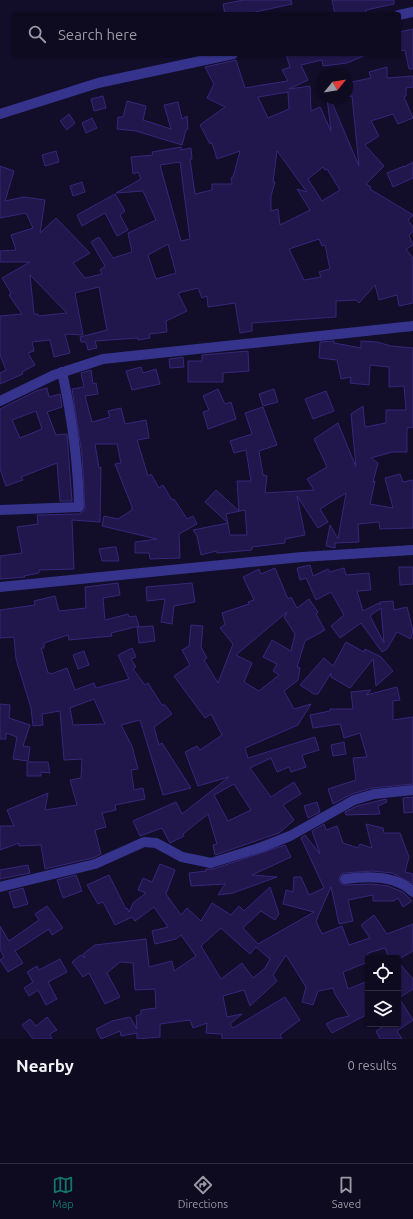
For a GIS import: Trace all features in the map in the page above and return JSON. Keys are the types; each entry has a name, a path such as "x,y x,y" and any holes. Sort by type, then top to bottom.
{"street":[{"path":"401,15 413,12"},
{"path":"0,114 98,84 224,56"},
{"path":"0,401 62,372 103,359 413,326"},
{"path":"0,510 79,507 78,470 71,412 62,372"},
{"path":"0,587 302,557 413,550"},
{"path":"0,887 96,864 144,842 156,844 182,857 211,863 262,847 290,836 354,800 374,794 413,790"},
{"path":"345,879 367,876 406,884 413,892"}],"building":[{"path":"243,0 291,0 292,4 255,12 225,12 223,4"},
{"path":"332,0 394,0 394,4 366,10 366,12 335,12"},
{"path":"413,29 413,69 409,69 405,50 401,51 401,32"},
{"path":"287,56 363,56 347,63 323,66 322,60 301,65 308,80 289,89 310,86 311,111 320,107 331,131 328,104 333,104 359,166 353,104 353,82 371,78 369,72 387,67 387,78 413,76 413,87 406,88 406,96 404,97 413,118 398,124 393,114 371,121 379,136 365,145 384,166 366,184 371,187 370,189 413,215 408,220 413,227 413,232 409,235 413,245 406,249 413,258 413,303 399,306 397,295 379,300 375,285 359,303 356,300 336,301 336,317 252,323 252,331 240,333 235,303 208,307 207,296 202,298 198,288 178,293 187,311 166,321 167,332 149,334 150,338 138,340 138,338 95,341 97,348 88,350 86,342 81,342 80,337 107,330 99,287 75,293 83,335 65,334 70,353 54,357 50,340 32,342 34,351 28,353 35,365 22,372 23,374 0,384 0,373 6,370 0,355 0,316 22,314 9,295 11,293 2,278 30,262 0,262 0,251 16,250 11,235 33,228 26,213 0,218 0,166 14,171 5,201 24,197 45,200 40,233 56,218 90,253 73,263 85,278 102,274 100,270 105,266 91,242 99,237 113,258 132,252 128,233 156,220 143,191 116,193 141,179 138,172 133,174 131,157 153,155 152,152 181,147 181,150 191,148 192,159 190,159 195,194 212,190 212,184 232,184 231,178 233,177 240,151 217,159 212,143 210,144 200,125 225,107 207,98 214,84 205,67 236,60 245,88 288,81 282,70 290,67","holes":["288,92 289,109 268,118 258,97","277,151 307,192 297,189 310,210 280,225 278,209 271,211 271,196 275,182 273,182","180,162 190,239 181,241 160,165","323,167 325,170 327,169 340,190 322,201 308,179","319,239 322,246 325,245 330,269 319,272 321,277 304,280 289,249","168,244 176,273 156,279 148,255","30,275 67,313 38,316 38,314 34,314"]},
{"path":"103,96 106,108 94,111 91,99"},
{"path":"127,101 146,106 143,120 171,129 164,105 178,102 182,119 187,116 188,129 186,130 182,145 136,131 117,129 118,117 123,117"},
{"path":"69,114 75,123 67,130 60,121"},
{"path":"92,118 97,128 86,133 82,123"},
{"path":"56,151 59,162 45,166 42,155"},
{"path":"413,162 413,178 393,187 387,173"},
{"path":"82,182 85,192 73,196 70,186"},
{"path":"115,194 125,211 120,215 128,230 117,236 105,213 82,226 77,215"},
{"path":"334,341 334,343 361,348 361,341 377,342 391,346 413,348 413,427 407,428 407,452 392,452 371,458 378,463 373,482 375,481 370,504 393,508 385,478 400,474 403,482 413,480 413,528 380,529 379,522 358,524 359,542 335,543 335,548 326,546 330,525 338,539 346,493 320,509 328,522 318,528 297,496 305,535 285,539 285,543 252,547 252,550 217,553 216,551 201,555 197,536 193,530 228,523 205,502 216,490 239,511 237,481 251,481 246,450 234,453 230,441 252,434 245,413 263,407 277,445 259,451 263,475 267,476 265,493 314,490 307,479 327,467 314,439 338,423 356,467 351,414 363,406 365,427 386,423 386,410 406,410 404,386 389,387 389,367 370,365 369,385 350,383 351,377 341,379 337,360 319,358 320,342","holes":["245,510 247,535 230,535 226,514"]},
{"path":"248,351 249,371 223,373 223,382 188,382 188,361 202,361 202,355"},
{"path":"183,357 184,367 170,368 169,359"},
{"path":"141,367 143,373 156,369 160,384 132,390 126,371"},
{"path":"91,370 93,384 96,383 98,394 85,396 92,422 110,417 108,411 121,408 125,424 146,420 149,438 137,440 148,476 151,474 159,488 163,485 172,500 174,499 187,519 193,516 197,524 179,534 180,558 150,559 149,553 135,553 135,542 157,539 102,526 104,516 118,519 132,510 132,507 115,464 121,463 117,444 95,444 99,468 101,467 100,522 72,520 74,569 39,570 39,573 24,576 25,577 0,579 0,556 22,553 17,527 38,524 37,515 79,514 85,510 82,455 72,389 84,387 81,373"},
{"path":"47,388 49,397 60,394 62,407 47,412 56,435 67,434 72,501 60,501 57,463 21,477 23,480 6,486 0,469 0,409 36,391","holes":["36,411 42,429 20,438 12,420"]},
{"path":"218,389 225,404 231,402 236,419 208,429 203,412 209,410 203,396"},
{"path":"274,389 278,402 263,406 259,394"},
{"path":"326,391 334,411 313,419 305,399"},
{"path":"116,547 119,561 102,561 99,549"},
{"path":"310,565 313,576 328,569 330,572 344,568 346,575 369,573 371,590 357,591 363,611 379,603 380,605 380,602 393,601 394,610 407,607 413,631 411,639 397,632 387,649 382,652 361,623 340,638 331,626 344,615 331,592 316,600 306,578 300,580 297,568","holes":["381,608 384,643 370,616"]},
{"path":"399,567 413,567 413,584 400,585"},
{"path":"275,568 288,599 291,597 297,608 309,599 318,612 316,614 325,630 305,641 297,667 300,668 298,680 284,691 294,709 311,704 298,725 245,748 248,758 315,737 319,750 302,755 306,767 291,772 289,767 277,772 271,758 250,768 271,797 294,782 301,794 283,805 294,820 279,833 215,855 213,845 217,844 208,814 183,834 184,836 170,843 162,828 140,836 133,821 176,802 182,814 229,777 198,786 185,752 197,746 200,750 222,735 211,714 205,718 174,676 190,665 182,650 189,646 191,625 203,626 201,647 207,658 204,660 218,683 233,644 220,628 225,624 222,613 249,604 248,602 254,600 243,577 259,569 261,574","holes":["287,612 284,617 295,634 291,651 272,640 263,657 277,664 273,671 279,675 259,691 244,682 252,663 236,655","234,784 251,810 228,821 214,795"]},
{"path":"118,583 120,595 103,598 105,620 128,614 129,617 136,616 139,626 111,633 112,636 69,640 68,635 44,643 44,648 41,648 48,673 51,674 67,668 75,690 94,683 96,688 129,679 118,655 132,648 136,657 131,659 136,667 133,669 145,685 148,683 162,705 165,705 172,714 154,727 159,745 162,743 191,788 163,795 140,720 121,725 132,746 138,769 131,770 134,790 143,788 145,799 115,805 116,810 102,813 106,827 95,830 101,854 93,858 45,869 41,845 19,846 19,843 0,850 0,826 14,826 7,810 48,793 45,810 77,805 70,780 81,778 82,759 64,760 60,711 42,714 43,725 33,726 31,708 16,659 14,637 0,638 0,610 35,605 34,601 55,596 59,611 86,608 85,587","holes":["94,699 105,724 73,725 70,708"]},
{"path":"192,583 195,602 174,606 172,624 161,622 165,599 147,601 146,587"},
{"path":"153,626 155,641 139,643 137,627"},
{"path":"346,642 364,652 365,649 381,657 393,671 376,686 373,659 350,688 331,677 331,673 318,694 314,694 300,685 324,658 333,666"},
{"path":"84,651 89,665 78,669 73,655"},
{"path":"397,687 400,700 393,701 393,720 413,717 413,784 372,788 352,794 333,804 328,789 356,780 353,758 367,757 360,733 344,738 340,724 313,728 310,715 330,711 330,709 353,709 351,692 371,690 366,695"},
{"path":"0,704 10,705 9,718 30,725 23,746 30,747 28,761 13,759 17,737 6,733 6,739 0,739"},
{"path":"344,742 346,754 333,756 331,745"},
{"path":"27,762 48,762 50,773 41,772 41,776 27,776"},
{"path":"413,797 413,812 404,813 403,798"},
{"path":"386,799 387,802 378,806 380,814 346,815 345,812 357,806"},
{"path":"317,802 320,812 308,818 304,806"},
{"path":"324,824 326,830 337,826 343,843 358,848 360,844 372,848 366,824 383,828 384,833 400,833 409,857 405,872 413,874 413,884 392,873 372,871 344,873 341,874 339,879 340,883 345,885 371,884 388,886 403,892 412,901 403,907 398,898 394,901 373,901 373,895 348,900 353,921 339,924 331,887 316,921 322,934 342,926 349,945 370,938 361,925 374,915 387,934 413,924 413,951 401,958 401,955 388,955 385,948 368,953 368,955 365,955 365,963 343,972 348,989 365,982 365,1016 332,1033 326,1024 336,1019 349,1016 335,994 333,988 318,991 313,1005 302,1002 306,987 286,955 273,975 277,981 250,1006 244,990 223,996 227,1017 242,1014 230,1024 233,1028 285,997 300,1020 280,1035 282,1039 222,1039 222,1034 206,1033 207,1023 193,1028 190,1020 160,1024 160,1037 137,1039 137,1033 121,1036 120,1031 101,1039 96,1029 112,1021 130,1017 137,1029 136,1016 141,1014 141,1010 156,1008 155,989 135,990 133,963 120,962 107,973 120,997 105,1004 89,973 83,977 72,962 81,955 85,958 83,954 95,945 146,939 149,967 172,961 174,971 196,956 181,935 176,939 155,944 152,931 168,927 154,907 135,921 132,917 115,925 103,902 98,904 87,885 109,875 126,909 127,908 129,912 133,903 146,893 138,890 143,878 152,882 160,864 175,870 166,894 181,915 187,908 201,921 212,903 231,915 239,906 244,911 270,887 279,914 275,920 261,911 243,928 258,944 314,912 283,904 286,890 293,892 294,877 301,877 309,895 324,888 301,838 305,835 320,854 312,831","holes":["221,928 250,954 256,947 270,959 265,968 253,978 242,963 221,979 201,946"]},
{"path":"285,845 291,857 252,875 277,877 233,893 218,895 225,884 191,886 189,873 213,869"},
{"path":"28,865 30,873 0,879 0,870"},
{"path":"76,875 82,891 63,898 57,880"},
{"path":"23,888 28,904 14,908 9,892"},
{"path":"47,906 63,928 52,935 49,929 15,951 23,963 8,972 0,960 4,957 0,949 0,926 9,941 39,920 35,914"},
{"path":"60,959 67,972 48,982 57,999 46,1005 38,990 29,996 24,988 33,982 27,972 37,966 39,970"},
{"path":"401,965 413,979 413,989 401,997"},
{"path":"401,1001 413,1020 397,1031 402,1039 380,1039 376,1031 382,1027 401,1027"},
{"path":"47,1017 57,1030 50,1034 52,1039 33,1039 22,1025 30,1019 36,1026"}]}
